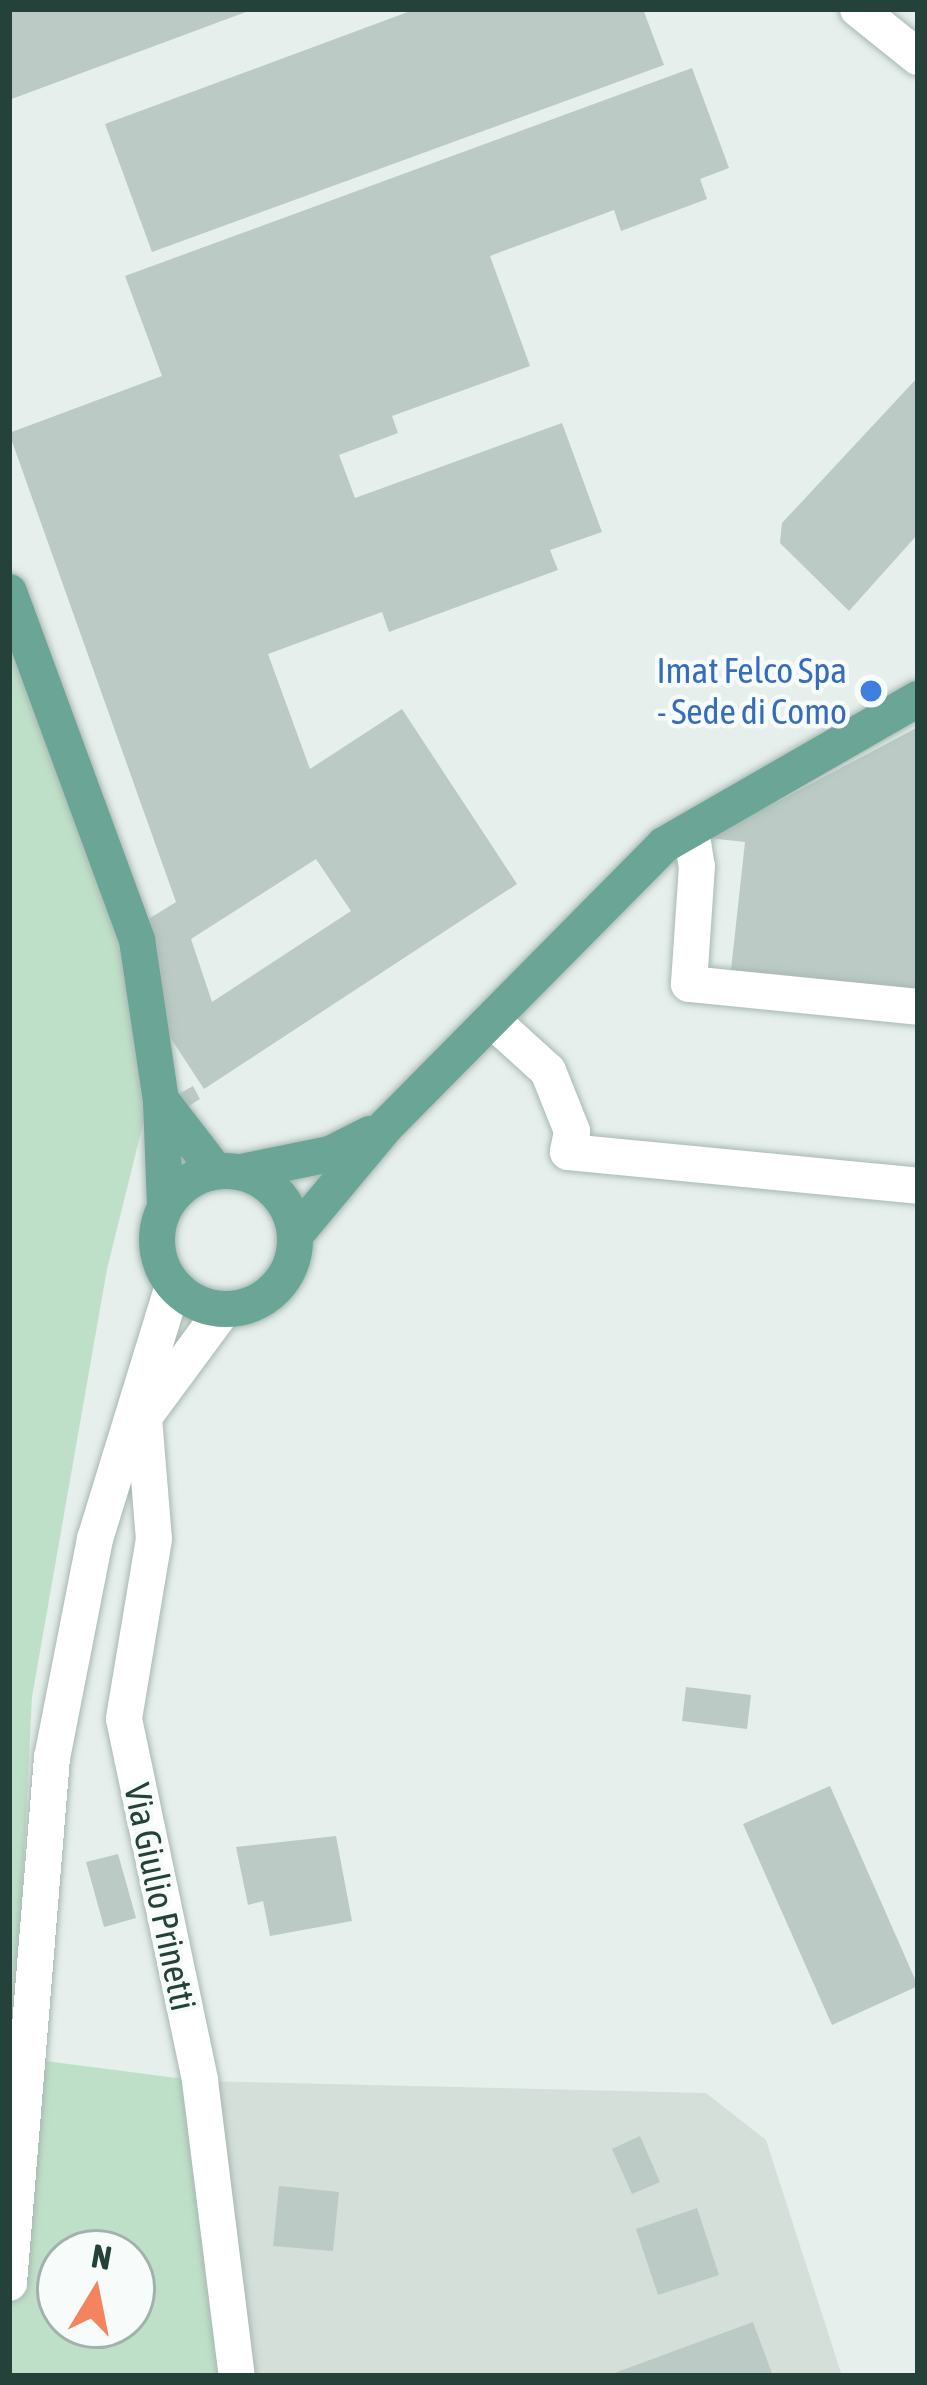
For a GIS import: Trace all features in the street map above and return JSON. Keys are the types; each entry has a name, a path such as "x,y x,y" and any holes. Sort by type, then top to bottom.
{"main road":[{"path":"9,592 137,940 161,1100 165,1204 155,1237 173,1286 224,1310 275,1290 294,1259 296,1234 283,1199 229,1171 161,1100"},
{"path":"296,1234 386,1126 664,845 918,699"},
{"path":"165,1204 188,1180 330,1154 386,1126"}],"street":[{"path":"858,9 918,57"},
{"path":"691,830 698,866 688,985 918,1007"},
{"path":"493,1021 548,1071 572,1131 568,1152 918,1186"},
{"path":"9,2283 52,1758 95,1539 137,1426 173,1286"},
{"path":"137,1426 224,1310"},
{"name":"Via Giulio Prinetti","path":"137,1426 154,1539 124,1720 200,2080 237,2376"}],"shaded area":[{"path":"200,2081 706,2093 766,2140 842,2376 237,2376"}],"green space":[{"path":"9,609 123,954 146,1112 107,1269 32,1697 14,2057 200,2081 237,2376 9,2376"}],"building":[{"path":"9,9 254,9 9,100"},
{"path":"416,9 643,9 664,65 152,252 105,124"},
{"path":"692,68 729,168 700,179 707,199 621,231 614,210 490,256 530,366 392,416 398,433 339,455 355,498 562,423 602,532 550,550 558,570 389,632 382,612 268,654 310,769 402,709 517,884 204,1089 166,1031 147,920 176,902 9,433 162,376 125,276","holes":["316,859 351,911 212,1002 191,939"]},
{"path":"918,377 918,534 849,611 780,543 782,523"},
{"path":"918,727 918,999 730,979 745,842 709,838"},
{"path":"193,1086 200,1099 186,1108 179,1094"},
{"path":"686,1687 751,1695 747,1729 682,1721"},
{"path":"830,1786 918,1986 832,2025 743,1824"},
{"path":"336,1836 352,1921 270,1936 263,1901 248,1905 236,1847"},
{"path":"118,1854 136,1918 104,1927 86,1862"},
{"path":"640,2136 660,2182 632,2194 612,2149"},
{"path":"279,2186 339,2192 333,2251 273,2246"},
{"path":"697,2208 719,2275 658,2295 636,2229"},
{"path":"753,2322 773,2376 609,2376 609,2375"}],"place":[{"name":"Imat Felco Spa - Sede di Como","path":"871,691"}]}
